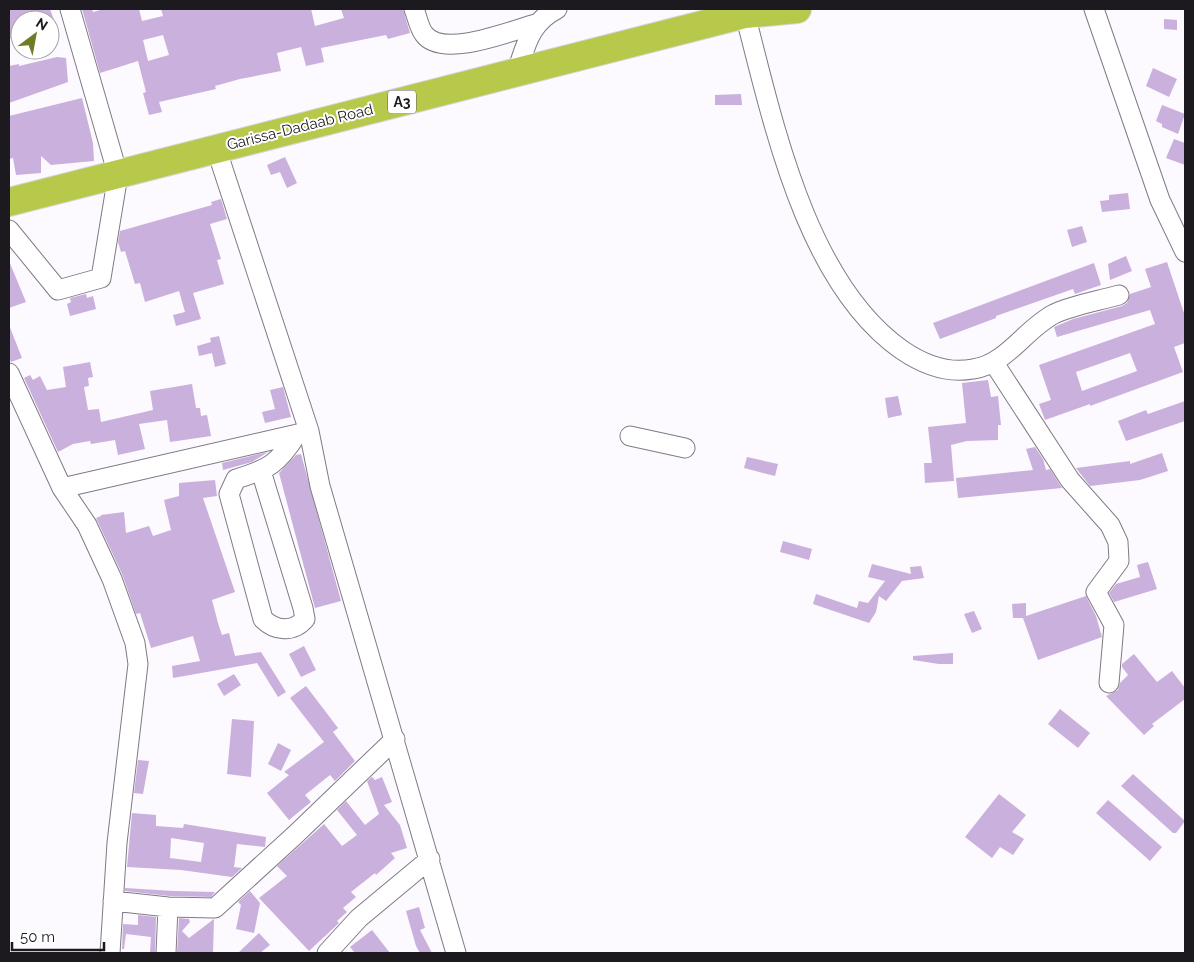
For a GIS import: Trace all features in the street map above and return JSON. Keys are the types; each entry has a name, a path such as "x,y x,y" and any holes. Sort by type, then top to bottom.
{"highway":[{"name":"Garissa-Dadaab Road","path":"9,202 745,14 797,9"}],"street":[{"path":"9,230 58,290 101,278 118,175 70,9"},
{"path":"414,9 424,34 433,42 444,46 462,44 535,24"},
{"path":"516,74 535,24 544,15 556,9"},
{"path":"1094,9 1160,200 1185,252"},
{"path":"745,14 780,148 820,249 855,304 884,337 915,358 941,370 973,369 994,362 1054,314 1119,295"},
{"path":"216,148 320,486 456,953"},
{"path":"994,362 1070,480 1110,525 1118,542 1119,560 1096,592 1114,625 1110,683"},
{"path":"9,373 62,488 87,525 112,579 135,643 138,664 118,834 110,953"},
{"path":"261,471 305,619 294,627 279,630 270,627 263,619 229,494 236,479 261,471 283,456 303,433"},
{"path":"62,488 303,433"},
{"path":"630,436 686,448"},
{"path":"113,901 215,908 395,739"},
{"path":"328,953 359,918 430,859"},
{"path":"166,953 168,906"}],"building":[{"path":"9,9 50,9 10,10 9,39"},
{"path":"82,9 92,9 93,12 104,9 139,9 142,21 163,16 161,9 311,9 315,26 344,18 341,9 403,9 410,33 388,39 386,35 321,48 324,62 306,66 301,47 277,53 281,71 240,79 215,86 216,89 159,102 162,112 149,115 143,93 146,92 138,61 100,73","holes":["163,35 169,55 148,61 143,40"]},
{"path":"1164,19 1177,20 1177,30 1164,29"},
{"path":"66,58 68,82 9,103 9,66 19,64 19,66 44,60"},
{"path":"1153,68 1177,79 1169,97 1146,86"},
{"path":"741,94 742,105 715,105 715,95"},
{"path":"82,98 93,143 94,161 51,165 41,156 41,173 16,175 13,158 9,159 9,116"},
{"path":"1162,105 1185,114 1178,134 1162,127 1162,124 1156,121"},
{"path":"1174,139 1185,143 1185,165 1166,158"},
{"path":"285,157 297,183 287,188 280,172 271,175 267,165"},
{"path":"1128,193 1130,209 1102,212 1100,201 1109,200 1109,195"},
{"path":"221,199 227,219 210,224 221,259 217,260 224,284 193,293 201,319 176,326 173,315 185,312 179,291 145,302 140,283 135,284 125,251 121,252 118,242 120,231 212,205 211,202"},
{"path":"1082,226 1087,242 1072,247 1067,230"},
{"path":"1126,256 1132,271 1110,280 1108,264"},
{"path":"9,261 26,302 9,308"},
{"path":"1167,262 1185,316 1185,343 1174,347 1183,372 1090,406 1090,404 1045,420 1039,404 1051,400 1039,365 1155,324 1150,310 1057,337 1054,327 1073,319 1127,303 1130,294 1151,287 1145,269","holes":["1130,353 1137,371 1082,391 1076,372"]},
{"path":"1094,263 1101,285 1075,294 1073,289 996,316 996,318 940,339 933,323"},
{"path":"86,294 87,298 93,296 96,309 70,316 67,304 71,302 70,298"},
{"path":"9,325 22,358 11,362 9,357"},
{"path":"219,336 226,364 215,367 212,353 199,356 197,346 211,342 210,338"},
{"path":"90,362 93,377 88,378 89,386 84,387 88,410 99,409 101,422 153,410 150,391 192,384 196,408 200,408 201,416 207,415 211,436 170,442 167,420 139,424 145,449 118,455 115,440 91,444 90,441 73,444 58,452 24,378 30,375 33,380 40,376 47,390 66,387 63,367"},
{"path":"988,380 991,397 998,396 1001,425 998,425 998,440 967,441 951,445 954,481 925,483 924,463 932,463 928,427 966,423 962,383"},
{"path":"283,387 291,417 265,423 262,412 275,409 270,390"},
{"path":"898,396 902,415 888,418 885,398"},
{"path":"1185,401 1185,421 1126,441 1118,421 1146,410 1148,414"},
{"path":"1035,447 1043,459 1046,470 1050,469 1062,488 958,498 956,478 1033,470 1026,449"},
{"path":"268,452 252,462 223,470 222,463"},
{"path":"1162,453 1168,471 1140,480 1090,486 1076,468 1130,461 1130,464"},
{"path":"301,454 341,601 315,608 279,473 296,455"},
{"path":"747,457 778,464 775,476 744,468"},
{"path":"215,480 217,496 203,498 235,592 212,600 218,623 222,635 229,633 235,656 261,652 286,692 278,697 257,663 173,678 172,666 200,661 193,636 151,648 140,613 136,614 122,574 96,518 101,515 124,512 126,533 149,526 153,536 171,530 164,500 179,496 179,483"},
{"path":"783,541 812,549 809,560 780,552"},
{"path":"1148,562 1157,589 1114,602 1109,593 1116,584 1140,577 1137,565"},
{"path":"872,564 911,574 910,567 921,566 924,578 902,581 886,601 879,596 876,612 869,623 813,604 816,594 857,608 859,601 868,603 885,581 868,577"},
{"path":"1086,596 1096,616 1102,637 1038,660 1023,618 1013,618 1012,604 1026,603 1026,616"},
{"path":"974,611 982,629 972,633 964,614"},
{"path":"304,646 316,670 301,677 289,654"},
{"path":"953,653 953,664 913,660 913,656"},
{"path":"1134,654 1157,682 1172,671 1185,688 1185,699 1152,724 1154,726 1144,735 1106,696 1118,690 1120,683 1128,675 1122,664"},
{"path":"234,674 241,685 224,696 217,684"},
{"path":"306,686 338,728 333,732 355,761 335,781 330,775 305,795 311,802 289,820 267,793 289,775 284,772 324,742 290,698"},
{"path":"1060,709 1090,733 1078,748 1048,724"},
{"path":"232,719 254,721 251,777 227,774"},
{"path":"278,743 291,750 281,771 268,764"},
{"path":"138,760 149,761 143,794 134,793"},
{"path":"1133,774 1185,821 1176,833 1173,833 1121,786"},
{"path":"372,777 375,780 382,777 392,802 384,805 400,825 407,848 391,853 395,858 376,875 375,873 351,892 356,897 343,908 347,912 337,921 339,923 309,951 259,898 287,876 277,866 324,824 342,846 357,835 337,810 346,801 365,825 379,814 367,781"},
{"path":"999,794 1026,815 1012,832 1024,839 1013,855 1000,847 992,858 965,837"},
{"path":"1108,800 1162,847 1150,861 1096,813"},
{"path":"132,813 156,815 156,826 183,828 184,824 266,837 265,847 237,844 234,867 242,868 232,877 181,870 127,867","holes":["171,838 204,843 201,862 170,858"]},
{"path":"125,888 215,892 211,897 169,896 125,891"},
{"path":"250,891 260,903 254,933 236,929 241,905 238,902"},
{"path":"419,907 425,928 420,930 432,953 420,953 416,946 406,911"},
{"path":"138,915 156,917 155,953 150,953 151,937 126,934 124,949 122,949 123,924 138,925"},
{"path":"179,918 189,919 190,922 182,931 189,938 214,919 213,953 177,953"},
{"path":"372,930 390,953 355,953 350,947"},
{"path":"259,933 270,945 260,953 238,953"}]}
